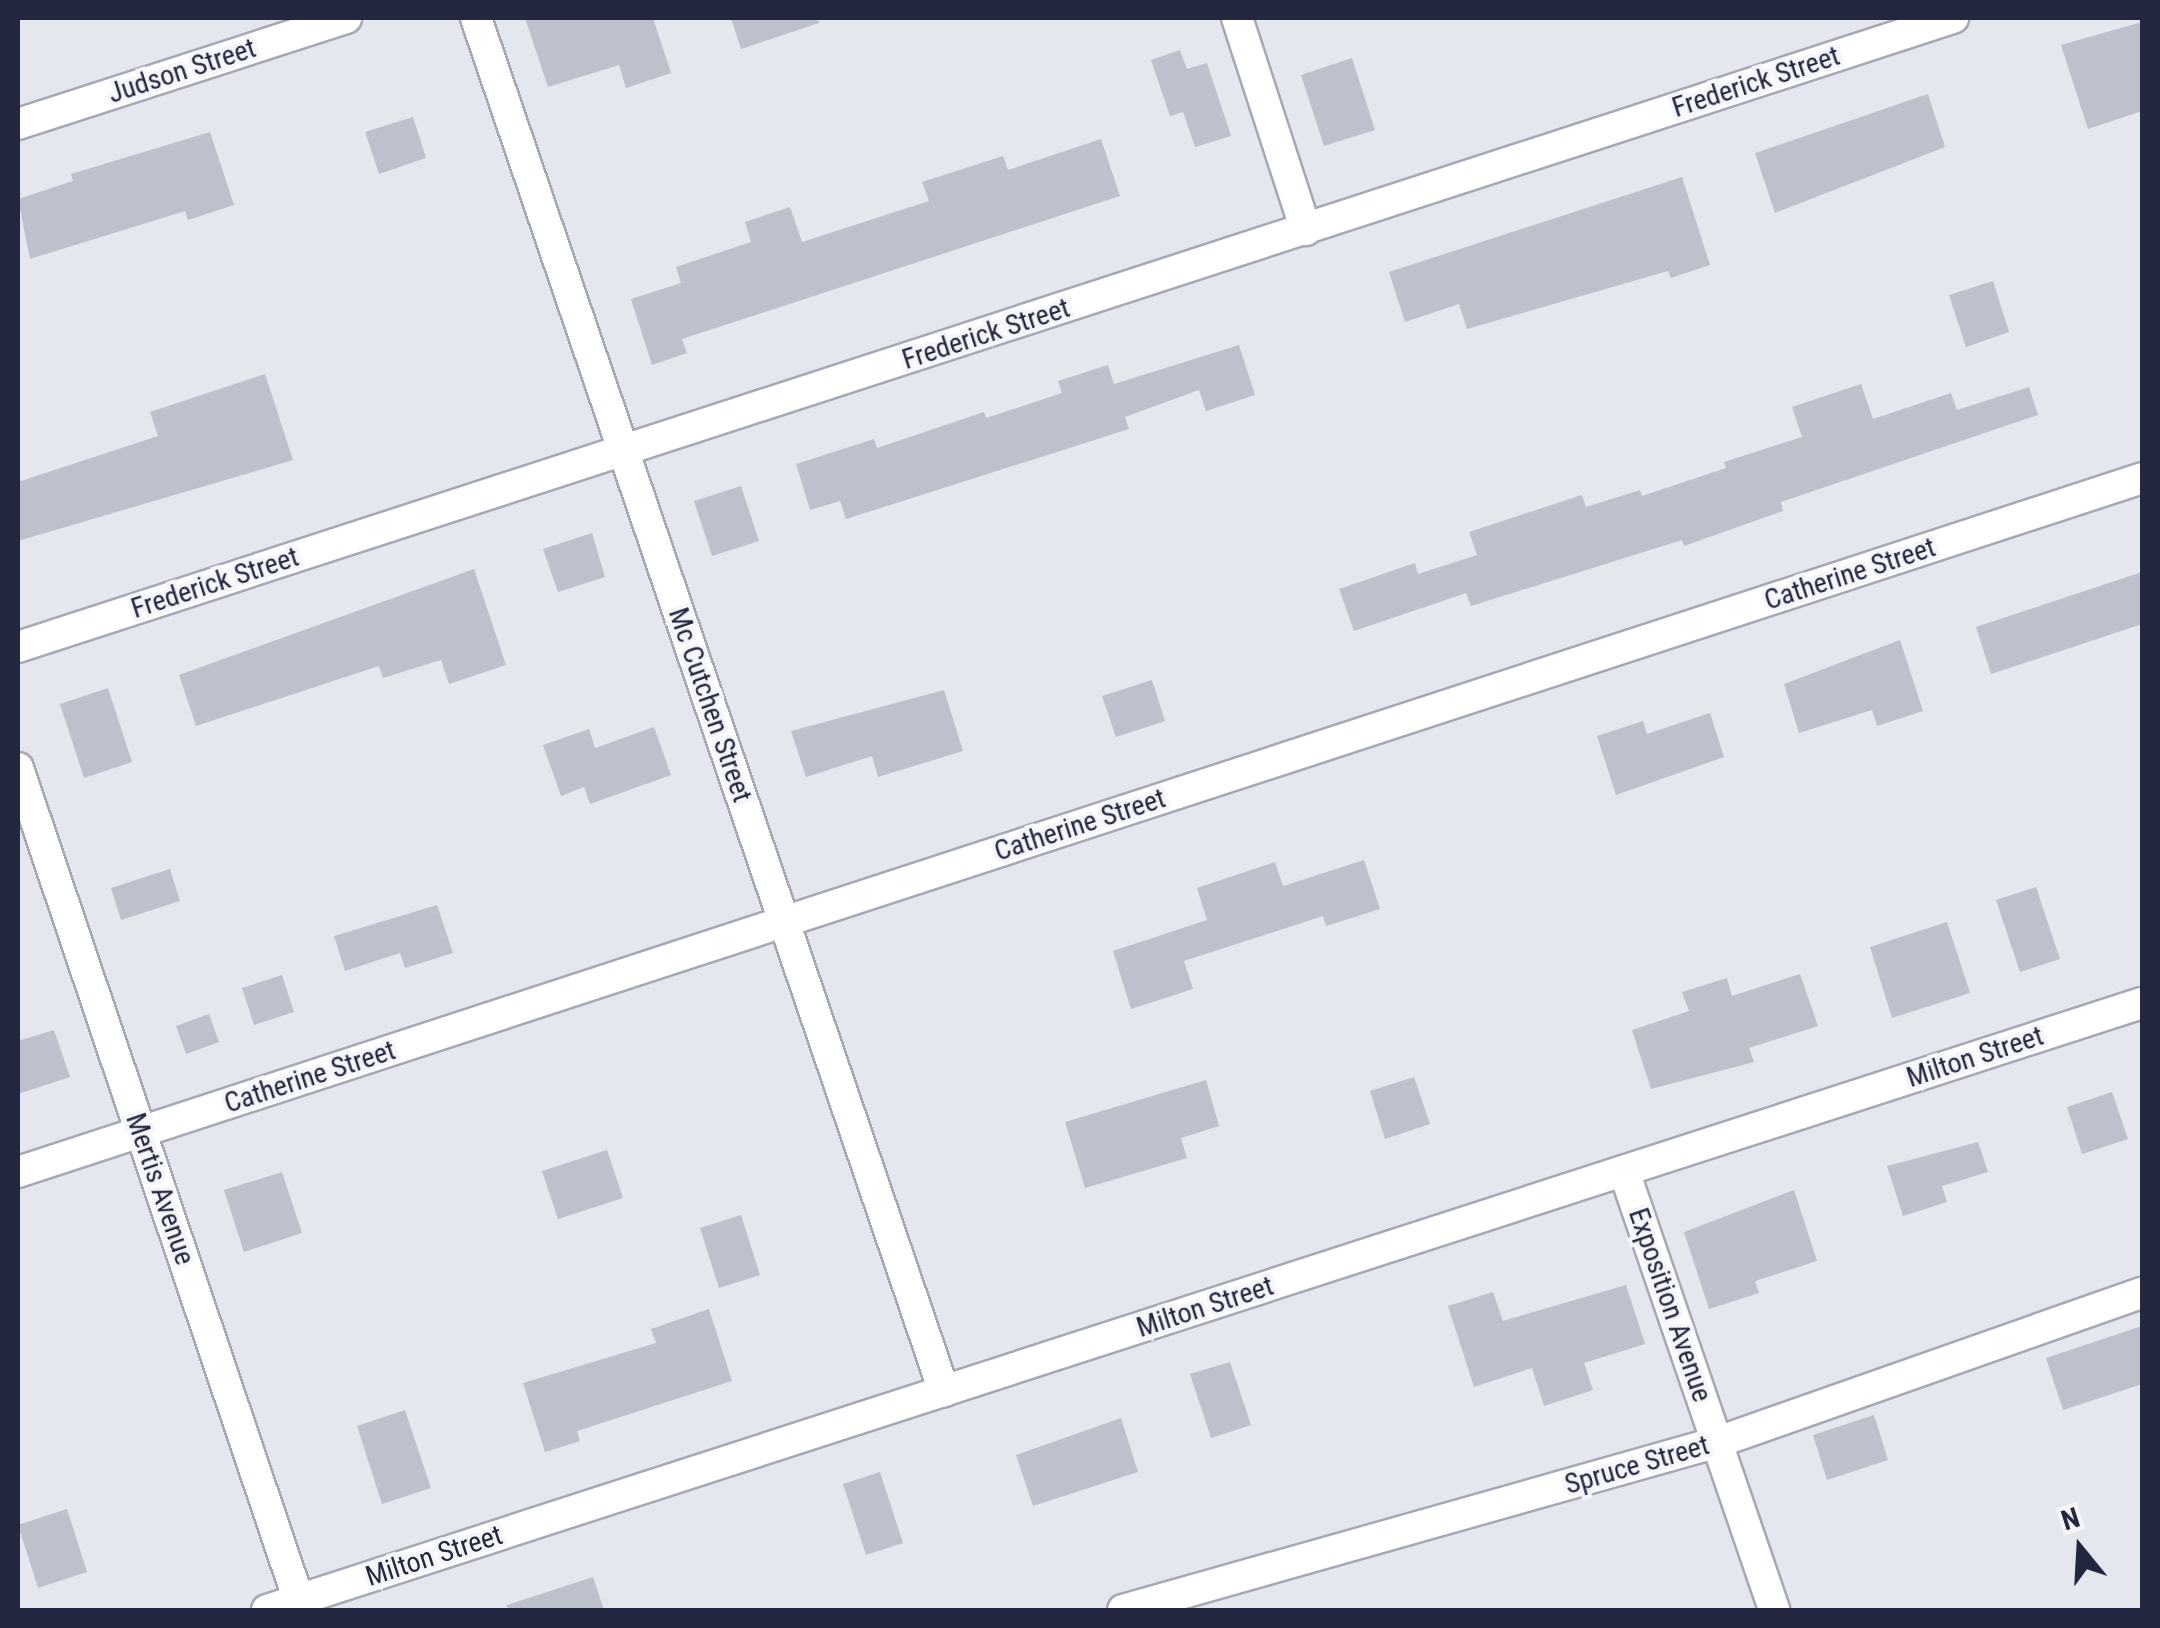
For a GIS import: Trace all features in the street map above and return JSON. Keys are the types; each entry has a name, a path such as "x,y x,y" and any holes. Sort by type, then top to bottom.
{"street":[{"name":"Judson Street","path":"18,124 346,18"},
{"name":"Mc Cutchen Street","path":"476,18 944,1391"},
{"path":"1237,18 1306,230"},
{"name":"Frederick Street","path":"18,647 1954,18"},
{"name":"Catherine Street","path":"18,1172 2142,478"},
{"name":"Mertis Avenue","path":"18,768 300,1605"},
{"name":"Milton Street","path":"267,1610 300,1605 944,1391 2142,1003"},
{"name":"Exposition Avenue","path":"1624,1170 1774,1610"},
{"name":"Spruce Street","path":"1123,1610 1718,1442 2142,1293"}],"building":[{"path":"525,18 653,18 671,73 626,88 619,65 548,87"},
{"path":"731,18 818,18 819,23 741,49"},
{"path":"2142,22 2142,111 2088,129 2061,45"},
{"path":"1180,50 1187,69 1207,63 1231,136 1195,147 1183,112 1170,116 1151,60"},
{"path":"1352,58 1375,130 1324,146 1301,75"},
{"path":"1928,94 1945,147 1775,213 1755,153"},
{"path":"413,117 426,158 379,174 365,132"},
{"path":"210,132 234,205 188,220 185,211 30,259 18,199 73,181 71,174"},
{"path":"1101,139 1120,196 682,339 687,353 652,365 631,299 681,283 676,267 751,242 745,222 790,207 802,242 929,201 922,182 1003,156 1008,170"},
{"path":"1682,177 1710,265 1671,278 1668,271 1467,329 1459,304 1405,322 1389,272"},
{"path":"1993,281 2009,332 1966,347 1949,295"},
{"path":"1239,345 1255,395 1206,411 1199,390 1125,417 1129,429 846,519 840,501 810,510 796,464 874,439 877,448 984,412 986,418 1062,393 1058,381 1108,365 1114,384"},
{"path":"265,374 293,460 18,541 18,482 158,436 150,412"},
{"path":"1861,384 1873,419 1951,393 1957,410 2029,387 2038,415 1781,502 1783,511 1684,546 1682,540 1471,606 1466,593 1354,631 1339,589 1415,563 1418,574 1477,555 1469,532 1582,495 1586,507 1640,490 1642,496 1726,468 1724,462 1802,437 1792,407"},
{"path":"741,486 759,541 712,556 694,501"},
{"path":"592,533 605,577 558,592 543,549"},
{"path":"474,569 506,665 449,684 441,660 383,678 379,666 196,726 179,675"},
{"path":"2142,572 2142,624 1991,674 1976,627"},
{"path":"1900,640 1923,711 1877,726 1872,710 1799,733 1784,684"},
{"path":"1152,680 1165,721 1116,737 1102,696"},
{"path":"108,688 132,762 84,778 60,704"},
{"path":"944,690 963,751 878,777 872,756 806,777 791,731"},
{"path":"1710,713 1724,757 1616,795 1597,736 1643,721 1647,734"},
{"path":"654,727 671,775 590,804 584,787 561,796 543,745 589,729 595,748"},
{"path":"1364,860 1380,909 1326,926 1323,916 1184,961 1193,989 1131,1009 1113,951 1207,920 1197,888 1275,862 1283,886"},
{"path":"170,869 180,901 121,920 111,888"},
{"path":"2036,887 2060,959 2020,972 1996,900"},
{"path":"437,905 453,953 405,968 400,953 345,971 334,936"},
{"path":"1947,922 1970,993 1892,1018 1870,947"},
{"path":"1800,974 1818,1026 1749,1048 1754,1062 1651,1089 1632,1030 1689,1011 1682,992 1727,978 1732,996"},
{"path":"282,975 294,1012 254,1025 242,988"},
{"path":"209,1014 219,1042 186,1054 176,1026"},
{"path":"54,1030 70,1077 18,1094 18,1041"},
{"path":"1414,1077 1430,1124 1385,1139 1370,1091"},
{"path":"1206,1080 1219,1126 1181,1138 1187,1158 1085,1188 1065,1122"},
{"path":"2112,1092 2128,1139 2082,1154 2067,1107"},
{"path":"1978,1142 1988,1172 1942,1186 1947,1202 1903,1216 1887,1166"},
{"path":"607,1150 623,1198 558,1219 542,1171"},
{"path":"282,1172 302,1233 244,1252 224,1190"},
{"path":"1794,1190 1817,1261 1755,1281 1759,1293 1709,1309 1684,1232"},
{"path":"741,1215 760,1275 719,1288 700,1228"},
{"path":"1626,1285 1645,1344 1584,1363 1593,1390 1544,1406 1532,1368 1474,1387 1448,1306 1493,1292 1503,1321"},
{"path":"709,1309 732,1381 577,1431 580,1441 545,1452 523,1383 656,1343 651,1329"},
{"path":"2142,1326 2142,1384 2063,1410 2046,1358"},
{"path":"1230,1362 1251,1425 1211,1438 1190,1374"},
{"path":"405,1410 431,1488 382,1504 357,1426"},
{"path":"1874,1415 1888,1460 1827,1480 1813,1435"},
{"path":"1121,1418 1138,1472 1033,1506 1016,1455"},
{"path":"880,1472 903,1543 866,1555 843,1484"},
{"path":"67,1509 87,1572 38,1588 18,1525"},
{"path":"593,1577 604,1610 508,1610 507,1605"}]}
